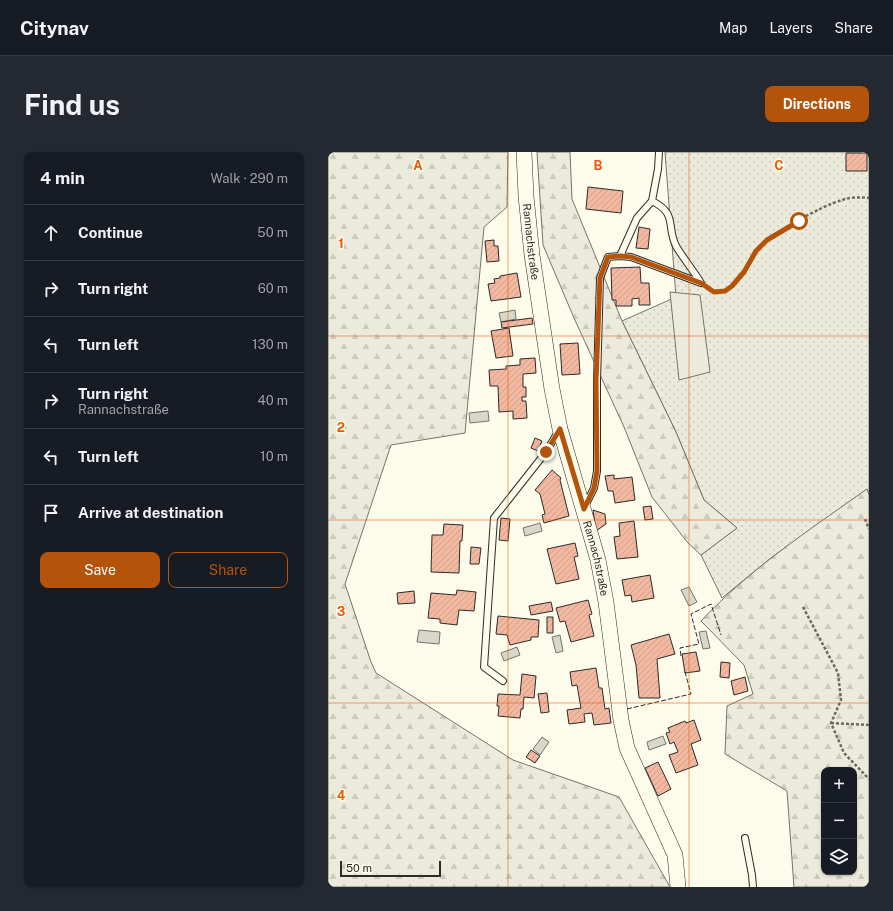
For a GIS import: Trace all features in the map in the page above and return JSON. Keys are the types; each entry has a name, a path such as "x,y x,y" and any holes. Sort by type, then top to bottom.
{"street":[{"name":"Rannachstraße","path":"524,152 526,196 532,255 552,390 560,429 598,560 606,602 621,720 627,748 675,855 678,887"}],"lane":[{"path":"620,256 637,218 652,201 658,170 659,152"},
{"path":"652,201 665,209 676,245 701,283"},
{"path":"584,509 594,488 597,471 596,381 600,278 608,257 631,257 701,283"},
{"path":"504,681 484,667 494,518 546,452 560,429"},
{"path":"745,838 753,887"}],"path":[{"path":"701,283 714,292 725,291 732,286 744,272 756,251 767,240 830,205 852,198 869,198"},
{"path":"865,519 869,529"},
{"path":"803,607 838,673 841,700 831,723 844,753 869,778"},
{"path":"831,723 869,725"}],"green space":[{"path":"328,152 508,152 507,207 484,227 465,433 391,445 345,584 376,673 513,760 619,797 670,887 328,887"},
{"path":"537,152 570,152 572,199 622,321 676,432 704,500 737,528 701,555 688,543 652,497 624,427 574,318 543,245"},
{"path":"665,152 864,152 867,153 869,159 869,495 867,489 772,557 722,598 701,555 737,528 704,500 676,432 622,321 676,297"},
{"path":"670,292 700,295 710,372 679,380"},
{"path":"867,489 869,495 869,887 794,887 787,791 725,754 727,706 753,694 744,665 701,621 739,584 802,535"}],"shaded area":[{"path":"515,310 516,319 501,322 499,313"},
{"path":"488,411 489,421 470,423 469,413"},
{"path":"540,523 542,531 525,536 523,528"},
{"path":"689,587 697,602 689,606 681,590"},
{"path":"419,630 440,632 439,644 417,642"},
{"path":"706,631 710,648 703,649 699,632"},
{"path":"560,635 563,651 556,653 552,637"},
{"path":"517,647 520,655 504,661 501,653"},
{"path":"663,736 666,744 649,750 647,742"},
{"path":"542,737 549,742 540,755 533,749"}],"building":[{"path":"846,153 867,153 867,171 846,171"},
{"path":"588,187 623,191 621,213 586,209"},
{"path":"639,227 650,229 648,249 636,248"},
{"path":"494,240 494,246 498,246 499,261 487,262 485,241"},
{"path":"640,267 641,283 649,283 650,305 639,305 639,298 632,299 632,306 616,306 616,300 612,300 611,268"},
{"path":"517,273 521,297 491,301 488,284 495,283 494,279 500,278 500,276"},
{"path":"532,318 533,324 502,328 501,322"},
{"path":"509,328 513,356 496,358 491,331"},
{"path":"578,343 580,374 562,375 560,344"},
{"path":"535,358 536,373 523,374 523,387 526,387 526,397 522,397 522,401 526,401 527,418 513,419 513,411 499,412 498,386 490,386 489,370 506,369 506,366 520,365 520,359"},
{"path":"535,438 542,441 538,451 531,448"},
{"path":"552,470 561,478 560,480 569,516 544,523 542,515 545,514 540,494 535,490"},
{"path":"614,475 614,479 632,477 635,500 615,503 613,491 608,491 605,476"},
{"path":"651,506 653,519 645,520 643,507"},
{"path":"593,510 605,514 606,524 596,531"},
{"path":"501,518 510,519 508,541 499,540"},
{"path":"634,521 638,557 617,559 614,537 620,536 619,523"},
{"path":"444,524 463,525 462,541 460,541 459,573 431,572 432,535 443,535"},
{"path":"575,543 578,556 574,557 579,579 556,584 547,549"},
{"path":"471,547 481,548 479,564 470,564"},
{"path":"650,575 654,598 632,602 631,595 625,596 622,580"},
{"path":"457,590 476,592 474,611 459,610 457,625 440,623 440,619 428,618 431,593 456,595"},
{"path":"414,591 415,603 398,604 397,593"},
{"path":"588,600 592,614 589,615 594,636 571,642 565,621 560,622 556,608"},
{"path":"551,602 553,611 531,615 529,606"},
{"path":"498,616 539,620 538,637 531,637 531,640 510,645 507,635 496,634"},
{"path":"547,617 553,617 553,633 547,633"},
{"path":"669,634 675,654 657,659 660,698 639,698 636,665 631,645"},
{"path":"696,652 700,671 685,673 682,654"},
{"path":"721,662 730,663 729,678 720,677"},
{"path":"596,668 599,688 602,688 605,709 609,708 611,723 594,725 592,713 584,714 585,722 569,724 567,710 581,708 577,685 572,686 570,672"},
{"path":"522,674 536,676 534,698 524,697 523,709 521,709 520,718 498,716 498,694 520,695"},
{"path":"745,677 748,691 734,695 731,681"},
{"path":"547,693 549,712 541,713 538,694"},
{"path":"694,720 701,740 691,744 698,765 676,773 669,755 678,752 674,742 670,744 666,733 670,732 668,728 685,721 686,723"},
{"path":"531,750 540,756 535,763 526,757"},
{"path":"658,762 671,789 658,796 645,768"}],"fence":[{"path":"681,656 680,648 699,644 691,614 711,604 721,635"},
{"path":"627,709 691,694 685,672"}],"route":[{"path":"546,452 560,429 584,509 594,488 597,471 596,381 600,278 608,257 631,257 701,283 714,292 725,291 732,286 744,272 756,251 767,240 799,221"}]}
